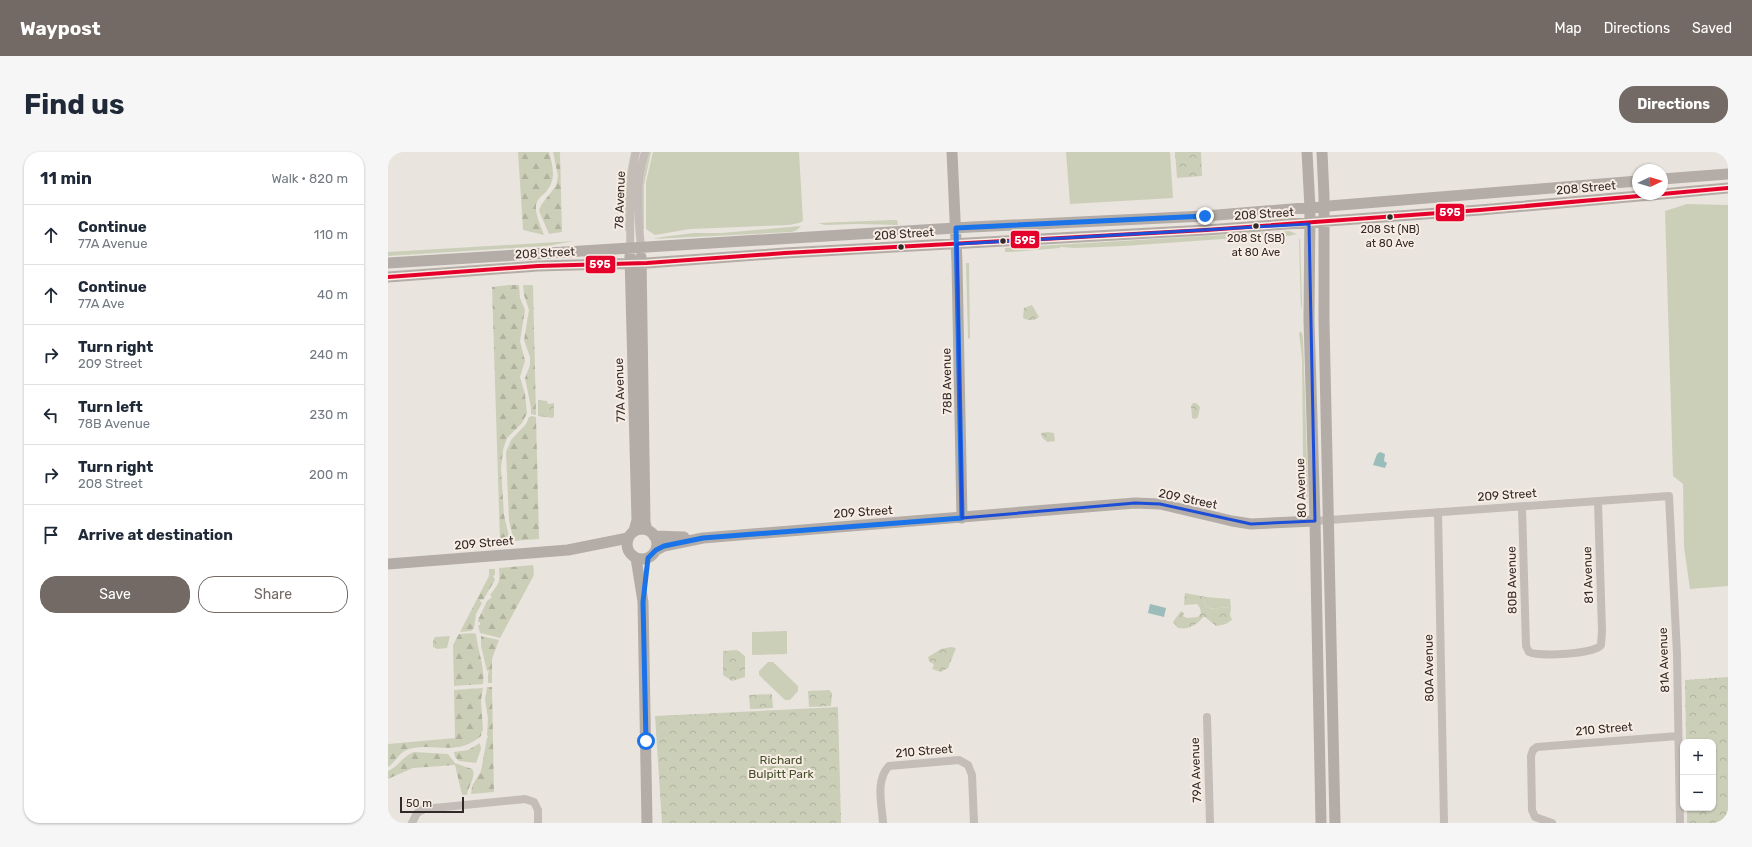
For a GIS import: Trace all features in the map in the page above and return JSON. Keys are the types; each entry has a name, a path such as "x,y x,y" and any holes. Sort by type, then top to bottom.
{"main road":[{"name":"78B Avenue","path":"952,152 956,228 962,518"},
{"name":"80 Avenue","path":"1307,152 1310,208 1309,320 1315,521 1321,823"},
{"path":"1322,152 1335,823"},
{"path":"1668,179 1728,174"},
{"name":"208 Street","path":"388,263 535,253 635,249 956,228 1205,216 1632,181"},
{"name":"208 Street","path":"1668,193 1728,188"},
{"name":"208 Street","path":"388,277 538,266 635,263 1310,224 1632,197"},
{"name":"77A Avenue","path":"631,534 637,520 635,249"},
{"name":"77A Avenue","path":"635,263 645,522 651,533"},
{"name":"209 Street","path":"652,554 664,546 703,538 1135,503 1160,504 1232,522 1251,524 1315,521"},
{"path":"643,602 632,555 626,542 631,534 643,529 651,533 656,540 643,602 647,823"},
{"name":"209 Street","path":"651,533 703,538"},
{"name":"209 Street","path":"582,548 631,534"},
{"name":"209 Street","path":"388,564 582,548 619,550 632,555"},
{"path":"632,555 644,559 652,554"}],"street":[{"name":"78 Avenue","path":"635,249 632,169 636,152"},
{"name":"78 Avenue","path":"635,249 639,194 645,152"},
{"name":"209 Street","path":"1315,521 1669,496"},
{"name":"81A Avenue","path":"1669,496 1677,654 1680,823"},
{"name":"81 Avenue","path":"1528,652 1537,655 1587,651 1600,647 1602,641 1602,631 1598,502"},
{"name":"80B Avenue","path":"1522,507 1525,638 1528,652"},
{"name":"80A Avenue","path":"1438,512 1444,823"},
{"name":"79A Avenue","path":"1207,717 1210,823"},
{"name":"210 Street","path":"1552,823 1535,817 1532,810 1531,756 1533,750 1537,747 1678,736"},
{"name":"210 Street","path":"883,823 880,780 883,772 889,766 959,760 968,765 972,775 974,823"},
{"path":"412,823 417,813 424,809 525,799 534,802 538,810 538,823"}],"highlighted area":[{"path":"1309,224 1315,521 1251,524 1160,504 1135,503 962,518 957,244"}],"green space":[{"path":"518,152 549,152 553,168 553,178 549,188 539,198 536,205 537,217 544,235 523,230"},
{"path":"553,152 560,152 562,232 549,234 539,211 541,205 556,186 558,176"},
{"path":"631,152 633,152 627,231 625,231 625,182"},
{"path":"648,152 651,152 644,185 644,229 642,229 642,190"},
{"path":"653,152 799,152 803,221 789,225 690,229 655,235 646,229 646,182"},
{"path":"1066,152 1170,152 1173,198 1070,204"},
{"path":"1175,152 1201,152 1202,176 1177,178"},
{"path":"1687,204 1728,205 1728,586 1690,589 1684,547 1683,484 1673,476 1665,211"},
{"path":"897,220 898,225 825,225 818,223"},
{"path":"801,226 792,232 652,239 694,233 721,233"},
{"path":"1289,231 1297,234 1289,236 1265,236 1124,246 1075,248 1060,247 1005,252 1005,248"},
{"path":"1300,238 1302,303 1301,310 1299,240"},
{"path":"574,241 547,246 388,256 388,252"},
{"path":"966,263 969,263 970,339 968,338"},
{"path":"519,285 520,298 525,310 520,341 525,361 520,377 525,394 527,413 522,423 507,438 503,450 501,468 504,515 510,541 500,542 492,287"},
{"path":"523,285 533,285 536,415 531,414 525,378 530,365 530,357 524,340 529,310 524,295"},
{"path":"1032,305 1039,317 1034,320 1023,318 1024,308"},
{"path":"1301,331 1303,336 1308,488 1307,507 1303,457 1302,358 1299,333"},
{"path":"538,400 547,401 548,404 554,403 553,418 538,416"},
{"path":"1193,403 1196,403 1200,407 1198,417 1195,419 1192,418 1191,406"},
{"path":"529,417 536,417 539,539 514,541 509,521 506,452 511,440 526,424"},
{"path":"1041,433 1054,433 1055,441 1047,442 1042,437"},
{"path":"533,565 534,575 500,638 480,633 478,625 480,625 480,622 478,622 478,620 487,601 492,597 490,595 499,582 499,568"},
{"path":"489,569 495,569 495,575 493,576 495,580 483,600 481,599 480,601 482,603 476,614 474,628 471,631 460,632 489,576"},
{"path":"1185,593 1206,597 1204,603 1213,609 1227,607 1231,608 1230,615 1232,620 1226,624 1216,626 1203,617 1192,626 1178,628 1173,622 1181,611 1184,613 1183,616 1187,618 1198,617 1201,613 1197,604 1184,605"},
{"path":"1206,597 1230,599 1231,608 1210,608 1204,603"},
{"path":"787,631 787,654 752,655 752,632"},
{"path":"459,634 476,634 482,665 483,684 454,686 453,645"},
{"path":"450,636 447,648 437,649 433,647 435,637"},
{"path":"481,636 499,640 492,659 492,683 488,683 489,671 487,671 481,646"},
{"path":"951,647 956,648 948,668 941,672 932,669 934,665 929,661 928,657 941,649"},
{"path":"737,650 745,656 745,677 732,681 723,675 723,651"},
{"path":"768,662 773,662 798,686 798,691 790,700 785,700 759,675 759,671"},
{"path":"1728,677 1728,823 1687,823 1687,811 1716,811 1716,739 1686,739 1685,680"},
{"path":"487,687 492,687 494,792 471,794 472,786 481,771 488,737 488,719 485,699"},
{"path":"483,688 481,700 483,731 481,736 463,746 446,748 419,747 406,750 388,767 388,744 455,738 454,690"},
{"path":"829,690 832,693 831,706 809,707 808,691"},
{"path":"772,694 773,708 750,709 749,695"},
{"name":"Richard Bulpitt Park","path":"838,707 841,823 662,823 655,716"},
{"path":"480,743 481,749 476,763 459,761 455,757 454,752 468,750"},
{"path":"414,752 448,754 455,763 472,769 473,778 467,795 462,795 455,765 413,768 388,779 388,771"}],"water":[{"path":"1380,452 1385,454 1384,461 1387,463 1385,468 1373,465 1377,454"},
{"path":"1150,604 1166,608 1164,617 1148,613"}],"transit line":[{"name":"595","path":"1668,193 1728,188"},
{"name":"595","path":"388,277 538,266 647,263 785,253 1206,230 1480,210 1632,197"}],"place":[{"name":"208 St (NB) at 80 Ave","path":"1390,217"},
{"name":"208 St (SB) at 80 Ave","path":"1256,226"}],"route":[{"path":"646,741 643,602 646,566 648,558 652,556 656,550 664,546 703,538 962,518 963,499 956,228 1205,216"}]}
